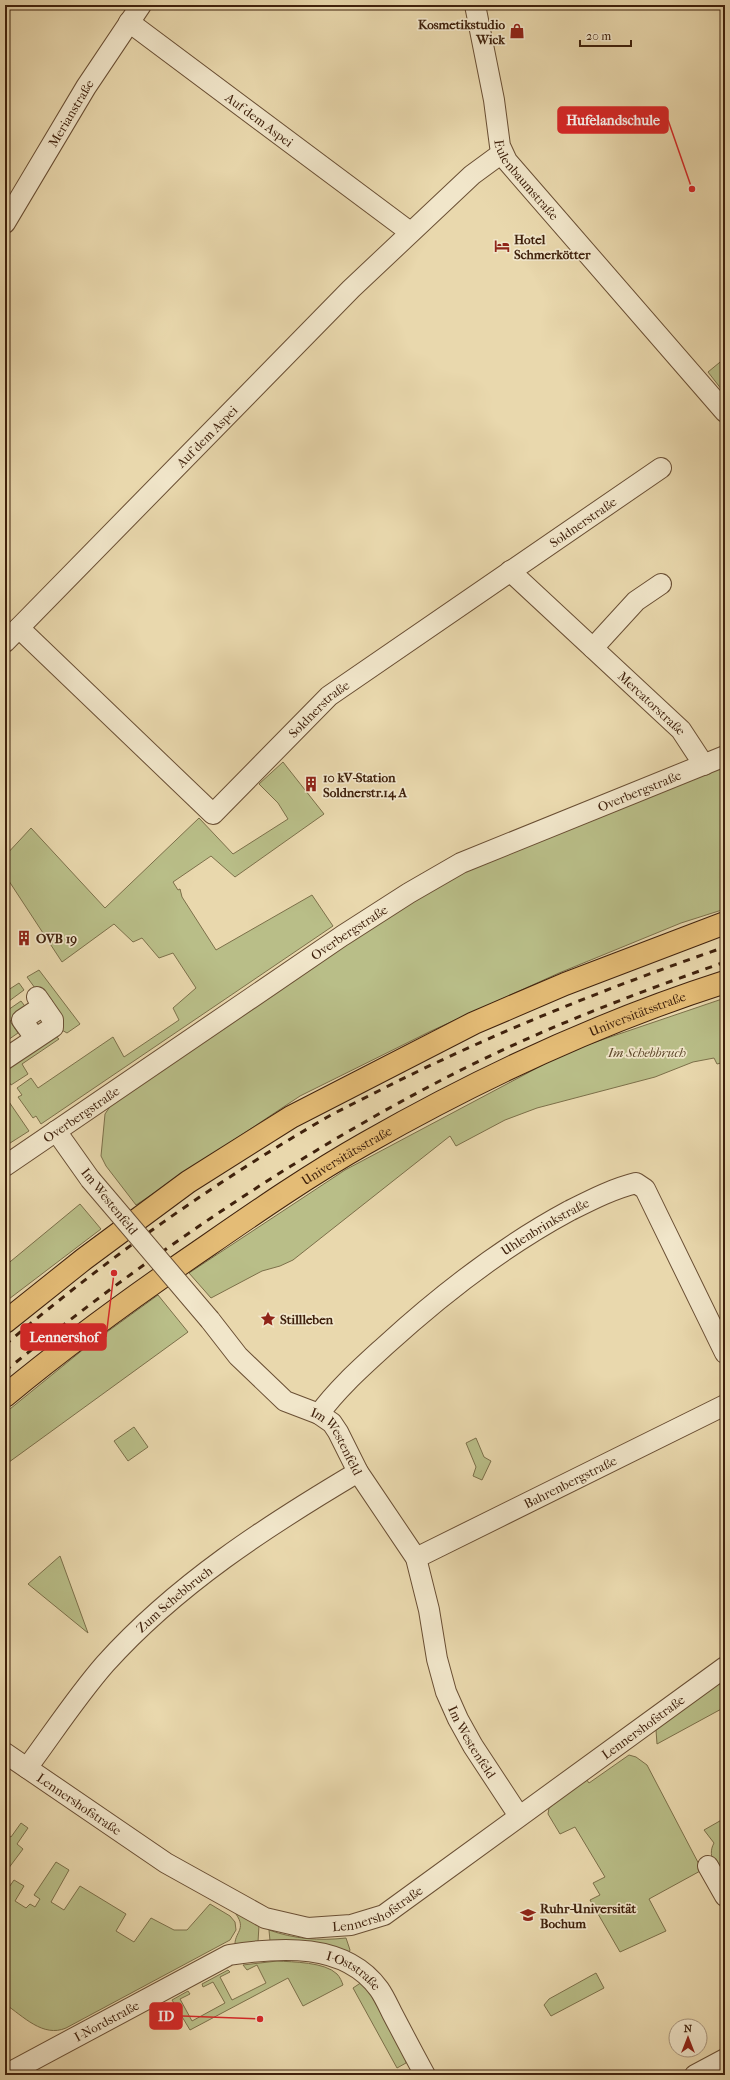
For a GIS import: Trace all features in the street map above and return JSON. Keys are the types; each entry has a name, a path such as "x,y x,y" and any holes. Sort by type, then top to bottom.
{"highway":[{"path":"5,1322 84,1259 188,1182 291,1117 474,1023 565,984 725,924"},
{"name":"Universitätsstraße","path":"5,1396 135,1295 296,1185 364,1144 428,1109 551,1048 678,997 725,982"}],"street":[{"name":"Merianstraße","path":"5,223 86,87 141,5"},
{"name":"Eulenbaumstraße","path":"475,5 494,100 498,136 502,154 725,412"},
{"name":"Auf dem Aspei","path":"129,22 410,232"},
{"name":"Auf dem Aspei","path":"5,642 314,326 472,174 502,154"},
{"name":"Soldnerstraße","path":"19,628 213,814 329,696 661,468"},
{"name":"Mercatorstraße","path":"510,571 681,730 704,765"},
{"path":"593,648 636,601 661,584"},
{"name":"Overbergstraße","path":"5,1166 342,936 416,889 462,863 725,756"},
{"path":"5,1059 35,1038 22,1020 40,1002"},
{"name":"Im Westenfeld","path":"56,1131 90,1179 210,1320 238,1356 285,1401 318,1414 332,1423 358,1472 416,1558 429,1610 437,1659 446,1692 458,1719 473,1746 519,1816"},
{"name":"Uhlenbrinkstraße","path":"318,1414 332,1396 420,1314 475,1271 545,1224 618,1187 636,1183 644,1189 725,1353"},
{"name":"Bahrenbergstraße","path":"416,1558 725,1405"},
{"name":"Zum Schebbruch","path":"27,1768 92,1680 140,1627 221,1559 279,1519 358,1472"},
{"name":"Lennershofstraße","path":"5,1753 166,1863 265,1918 308,1928 351,1925 384,1915 725,1667"},
{"path":"708,1866 725,1896"},
{"name":"I-Oststraße","path":"229,1955 266,1949 303,1950 335,1958 354,1967 367,1976 379,1989 425,2075"},
{"name":"I-Nordstraße","path":"5,2075 229,1955"},
{"path":"695,2075 725,2059"}],"green space":[{"path":"725,358 725,385 722,390 708,372"},
{"path":"283,762 324,814 235,877 211,856 173,882 178,890 180,889 182,897 216,950 312,895 333,926 41,1124 36,1116 33,1118 18,1097 22,1095 17,1088 31,1078 38,1088 113,1037 124,1057 179,1020 173,1008 196,988 173,953 159,958 142,938 133,942 114,924 62,962 5,875 5,856 31,828 105,908 199,818 233,854 288,819 278,803 259,784"},
{"path":"725,765 725,909 681,923 559,973 431,1031 300,1096 136,1205 106,1166 101,1156 105,1114 111,1105 397,910 485,861"},
{"path":"39,970 80,1024 67,1033 60,1029 63,1023 44,996 40,995 27,977"},
{"path":"19,983 24,990 5,1004 5,992"},
{"name":"Im Schebbruch","path":"725,998 725,1062 717,1064 714,1058 693,1062 655,1077 537,1108 505,1120 456,1146 450,1136 293,1260 280,1266 262,1271 211,1298 189,1273 345,1170 569,1051"},
{"path":"21,1001 27,1009 10,1021 18,1033 5,1042 5,1012"},
{"path":"53,1034 59,1039 22,1064 28,1074 11,1085 5,1075 5,1067"},
{"path":"5,1096 29,1131 7,1145 5,1142"},
{"path":"80,1204 101,1229 5,1302 5,1266"},
{"path":"158,1295 188,1332 5,1465 5,1413 85,1348"},
{"path":"134,1427 148,1447 128,1461 114,1441"},
{"path":"476,1438 484,1457 491,1461 482,1480 473,1476 476,1467 466,1443"},
{"path":"60,1556 88,1633 28,1584"},
{"path":"725,1677 725,1707 657,1744 656,1730"},
{"path":"629,1755 636,1757 647,1765 702,1870 649,1899 666,1931 620,1952 590,1900 600,1895 593,1883 605,1877 575,1827 560,1834 548,1814 549,1808 586,1779 589,1783"},
{"path":"725,1818 725,1883 712,1858 711,1853 714,1843 704,1830"},
{"path":"21,1823 28,1828 17,1844 23,1849 5,1873 5,1833 11,1837"},
{"path":"56,1862 69,1870 51,1902 64,1910 80,1886 126,1914 116,1931 134,1942 151,1918 174,1930 187,1930 210,1904 230,1916 235,1922 236,1930 230,1940 66,2028 49,2030 41,2028 26,2020 5,2004 5,1893 14,1880 24,1886 15,1901 26,1908 30,1904 35,1907 40,1899 34,1895"},
{"path":"237,1912 259,1925 258,1942 235,1946 236,1937 240,1927 239,1919 236,1914"},
{"path":"269,1930 307,1938 346,1938 350,1950 348,1955 270,1941"},
{"path":"277,1961 308,1963 325,1967 337,1974 343,1985 303,2006 288,1978 190,2030 172,2000 188,1991 190,1994 180,1999 192,2021 225,2003 213,1982 203,1987 202,1984 228,1970 230,1972 220,1977 232,2000 266,1983 257,1965 247,1970 243,1965"},
{"path":"596,1973 604,1988 551,2016 544,2005 549,1999"},
{"path":"362,1982 369,1991 406,2059 406,2063 397,2068 353,1988"}],"railway":[{"path":"5,1345 82,1282 163,1222 288,1140 331,1115 394,1083 516,1027 599,993 725,947"},
{"path":"5,1371 159,1254 265,1182 376,1116 467,1067 540,1033 613,1003 725,962"}],"place":[{"name":"Kosmetikstudio Wick","path":"517,31"},
{"name":"Hufelandschule","path":"692,189"},
{"name":"Hotel Schmerkötter","path":"502,246"},
{"name":"10 kV-Station Soldnerstr.14 A","path":"311,784"},
{"name":"OVB 19","path":"24,938"},
{"name":"Lennershof","path":"114,1273"},
{"name":"Stillleben","path":"268,1319"},
{"name":"Ruhr-Universität Bochum","path":"528,1915"},
{"name":"ID","path":"260,2019"}]}
